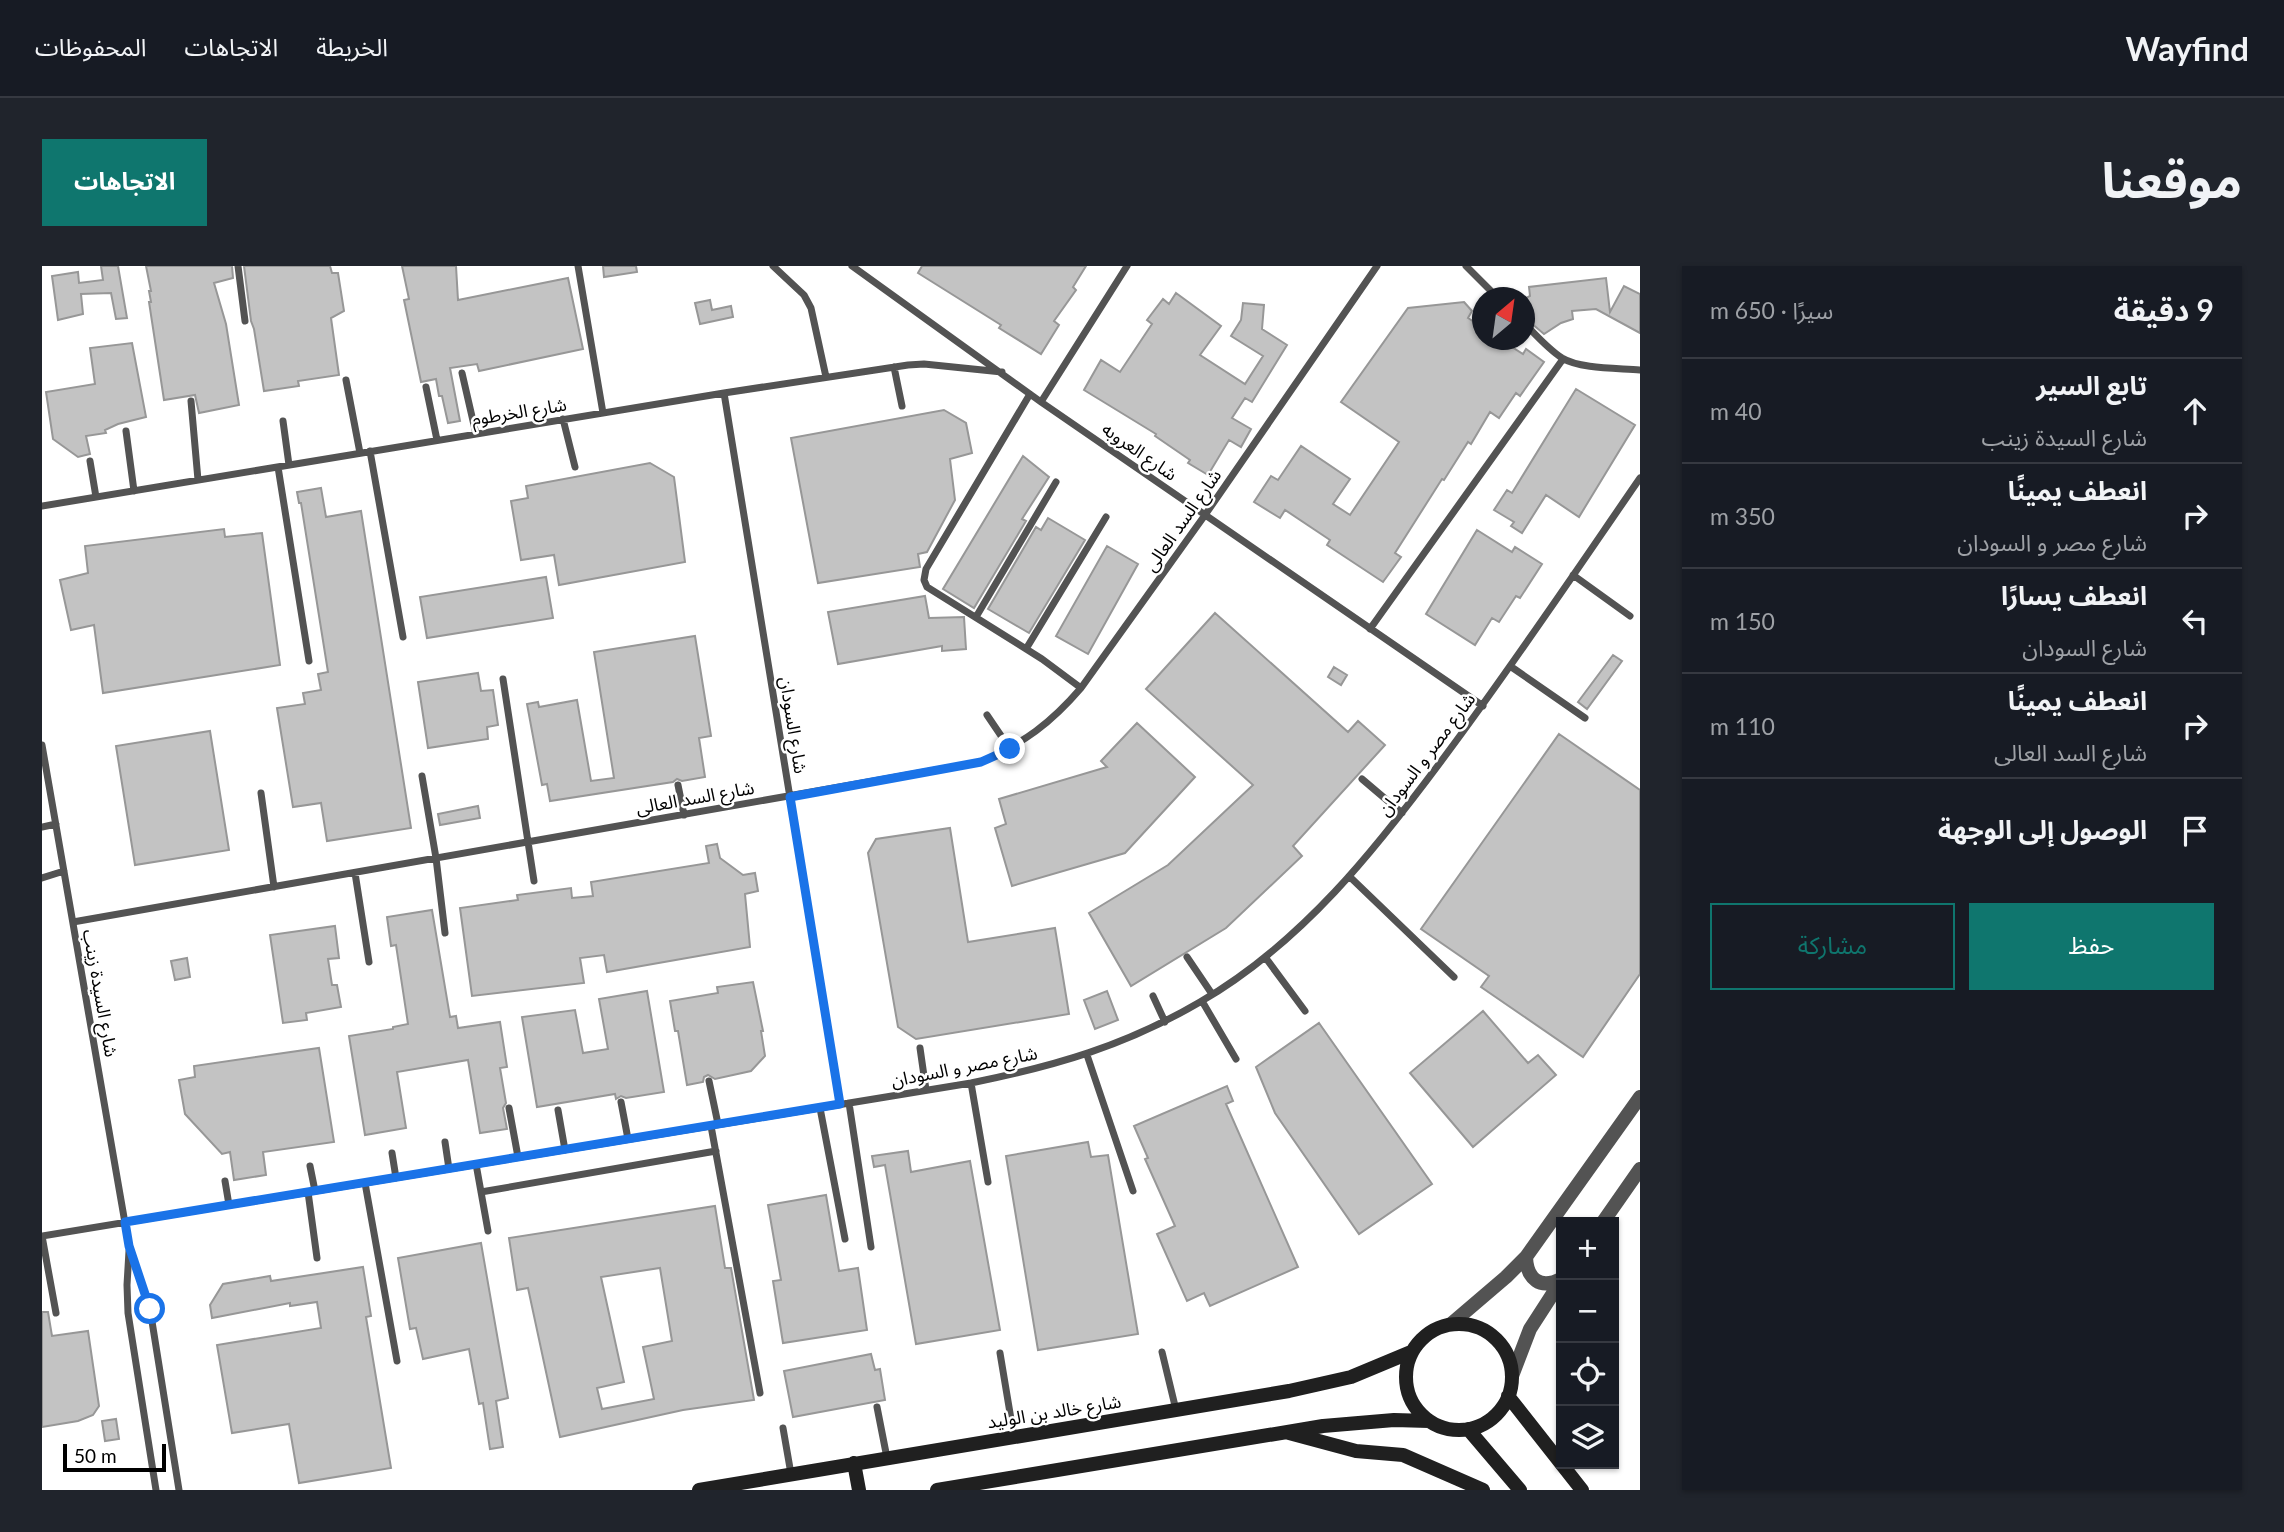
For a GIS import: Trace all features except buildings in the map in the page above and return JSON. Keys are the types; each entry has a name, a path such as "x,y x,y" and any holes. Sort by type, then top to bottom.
{"main road":[{"path":"1451,1324 1464,1324 1488,1333 1505,1352 1511,1376 1508,1396 1502,1408 1481,1425 1468,1429 1441,1427 1429,1421 1418,1410 1408,1390 1406,1367 1411,1352 1428,1333 1451,1324"},
{"name":"شارع خالد بن الوليد","path":"699,1490 1320,1385 1351,1377 1411,1352"},
{"path":"1508,1396 1579,1486"},
{"path":"937,1490 1358,1421 1429,1421"},
{"path":"1468,1429 1520,1490"},
{"path":"1288,1432 1356,1451 1403,1455 1483,1490"},
{"path":"854,1463 859,1490"},
{"path":"1574,1469 1579,1486"}],"street":[{"path":"1451,1324 1526,1257 1640,1097"},
{"path":"1606,1217 1640,1168"},
{"path":"1526,1257 1526,1268 1532,1278 1541,1283 1556,1282"},
{"path":"1511,1376 1530,1329 1556,1288"}],"lane":[{"path":"238,266 245,321"},
{"path":"578,266 603,413"},
{"path":"773,266 804,296 811,308 826,377"},
{"name":"شارع العروبه","path":"852,266 1041,402 1483,705"},
{"path":"1041,402 1127,266"},
{"name":"شارع السد العالى","path":"72,922 981,762 1010,749 1037,732 1061,711 1081,688 1205,515 1377,266"},
{"path":"1465,266 1487,287"},
{"path":"1535,333 1563,359 1575,364 1640,370"},
{"path":"1370,629 1563,359"},
{"name":"شارع الخرطوم","path":"42,506 894,367 924,364 1002,372"},
{"path":"894,367 902,406"},
{"path":"462,373 475,434"},
{"path":"346,380 360,453"},
{"path":"426,387 437,440"},
{"name":"شارع السودان","path":"724,393 840,1104"},
{"path":"1030,394 924,573 927,587 1027,649 1081,688"},
{"path":"191,401 198,480"},
{"path":"563,419 575,467"},
{"path":"283,421 289,465"},
{"path":"126,431 134,491"},
{"path":"370,452 403,637"},
{"path":"90,461 96,497"},
{"path":"278,467 310,661"},
{"name":"شارع مصر و السودان","path":"42,1236 971,1083 1030,1071 1087,1055 1165,1022 1202,1001 1265,957 1350,877 1483,705 1640,478"},
{"path":"976,617 1056,482"},
{"path":"1632,490 1640,496"},
{"path":"1027,649 1106,517"},
{"path":"1573,575 1630,617"},
{"path":"1510,666 1585,718"},
{"path":"503,679 534,881"},
{"path":"987,715 1010,749"},
{"name":"شارع السيدة زينب","path":"42,745 129,1246 150,1309 179,1490"},
{"path":"422,776 445,933"},
{"path":"1362,779 1402,813"},
{"path":"677,785 684,815"},
{"path":"261,793 274,887"},
{"path":"42,827 56,824"},
{"path":"42,878 64,871"},
{"path":"355,873 369,962"},
{"path":"1350,877 1454,977"},
{"path":"1187,957 1212,994"},
{"path":"1265,957 1305,1011"},
{"path":"1153,996 1165,1022"},
{"path":"1202,1001 1236,1059"},
{"path":"920,1048 926,1090"},
{"path":"1087,1055 1133,1192"},
{"path":"709,1081 716,1151 760,1393"},
{"path":"971,1083 988,1182"},
{"path":"621,1102 628,1139"},
{"path":"849,1103 871,1247"},
{"path":"509,1108 518,1157"},
{"path":"820,1108 845,1239"},
{"path":"558,1110 565,1150"},
{"path":"445,1142 449,1169"},
{"path":"481,1192 716,1151"},
{"path":"392,1153 396,1178"},
{"path":"476,1164 488,1231"},
{"path":"310,1166 317,1258"},
{"path":"225,1181 229,1205"},
{"path":"365,1182 397,1361"},
{"path":"42,1236 56,1313"},
{"name":"شارع السيدة زينب","path":"129,1246 128,1313 156,1490"},
{"path":"1162,1352 1176,1410"},
{"path":"1000,1353 1014,1437"},
{"path":"877,1407 887,1458"},
{"path":"783,1428 791,1474"}],"route":[{"path":"150,1309 129,1246 125,1222 840,1104 790,797 981,762 1010,749"}]}
